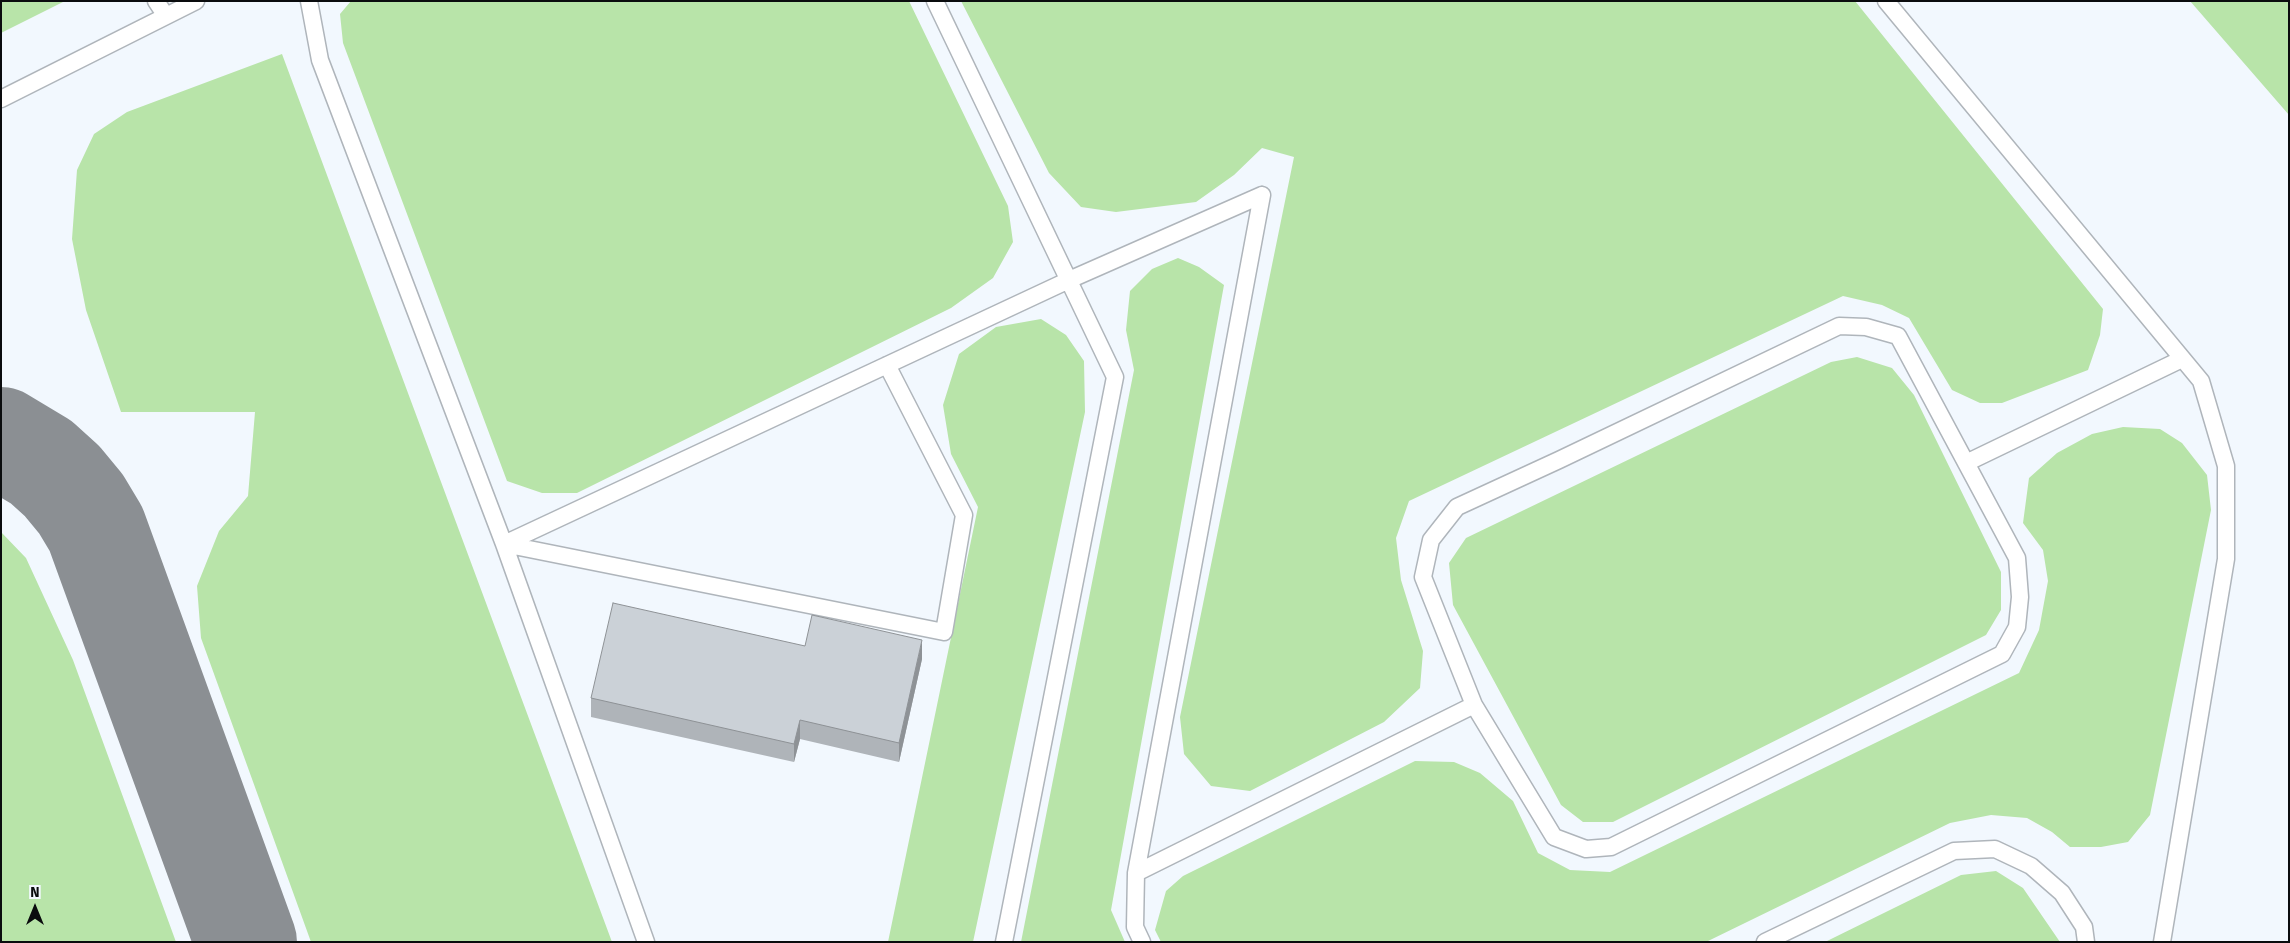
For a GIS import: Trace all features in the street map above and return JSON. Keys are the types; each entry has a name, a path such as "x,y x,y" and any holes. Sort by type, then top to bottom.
{"lane":[{"path":"156,1 166,16"},
{"path":"1,99 196,1"},
{"path":"309,1 320,60 504,544 646,942"},
{"path":"935,1 1116,377 1004,942"},
{"path":"1886,1 2201,382 2226,466 2226,559 2161,941"},
{"path":"504,544 1069,280 1262,195 1136,872 1135,927 1142,942"},
{"path":"1839,326 1866,327 1898,336 1966,463 2017,558 2020,596 2017,627 2002,654 1612,847 1586,849 1554,837 1474,705 1423,577 1431,540 1457,507 1839,326"},
{"path":"1966,463 2182,360"},
{"path":"504,544 944,632 964,515 887,365"},
{"path":"1136,872 1474,705"},
{"path":"1765,942 1954,850 1995,849 2031,866 2062,893 2084,927 2086,942"}],"green space":[{"path":"1,1 65,1 1,33"},
{"path":"351,1 909,1 1008,206 1013,242 993,278 951,308 577,493 542,493 507,481 343,43 340,14"},
{"path":"961,1 1855,1 2103,309 2100,335 2088,370 2002,403 1980,403 1952,390 1909,318 1882,305 1843,296 1409,501 1396,538 1401,580 1423,651 1420,688 1384,722 1250,791 1211,786 1184,754 1180,717 1294,157 1262,148 1234,175 1196,202 1116,212 1081,207 1049,173"},
{"path":"2190,1 2289,1 2289,115"},
{"path":"282,54 612,942 311,942 201,638 197,586 219,531 248,496 255,412 121,412 86,310 72,239 77,170 94,134 127,112"},
{"path":"1178,258 1199,267 1224,285 1111,910 1125,942 1021,942 1134,370 1126,330 1130,291 1152,269"},
{"path":"1041,319 1066,335 1084,361 1085,412 973,942 888,942 978,507 951,454 943,405 959,354 996,327"},
{"path":"1857,357 1892,368 1914,395 2001,572 2001,610 1986,635 1613,822 1583,822 1561,805 1453,605 1449,563 1466,538 1831,362"},
{"path":"2123,427 2160,429 2182,443 2207,475 2211,510 2150,815 2128,842 2101,847 2070,847 2052,832 2027,818 1991,815 1950,823 1706,942 1161,942 1155,930 1166,891 1183,876 1415,761 1454,762 1480,773 1513,801 1538,853 1570,870 1610,872 2019,673 2039,630 2048,581 2043,550 2023,523 2029,478 2057,453 2092,434"},
{"path":"1,532 26,558 73,660 176,942 1,942"},
{"path":"1996,871 2023,888 2060,942 1825,942 1961,875"}],"building":[{"path":"613,603 805,646 812,615 922,640 899,743 800,720 794,744 591,698"}],"taxiway":[{"path":"1,438 41,462 62,481 81,504 96,529 246,942"}]}
